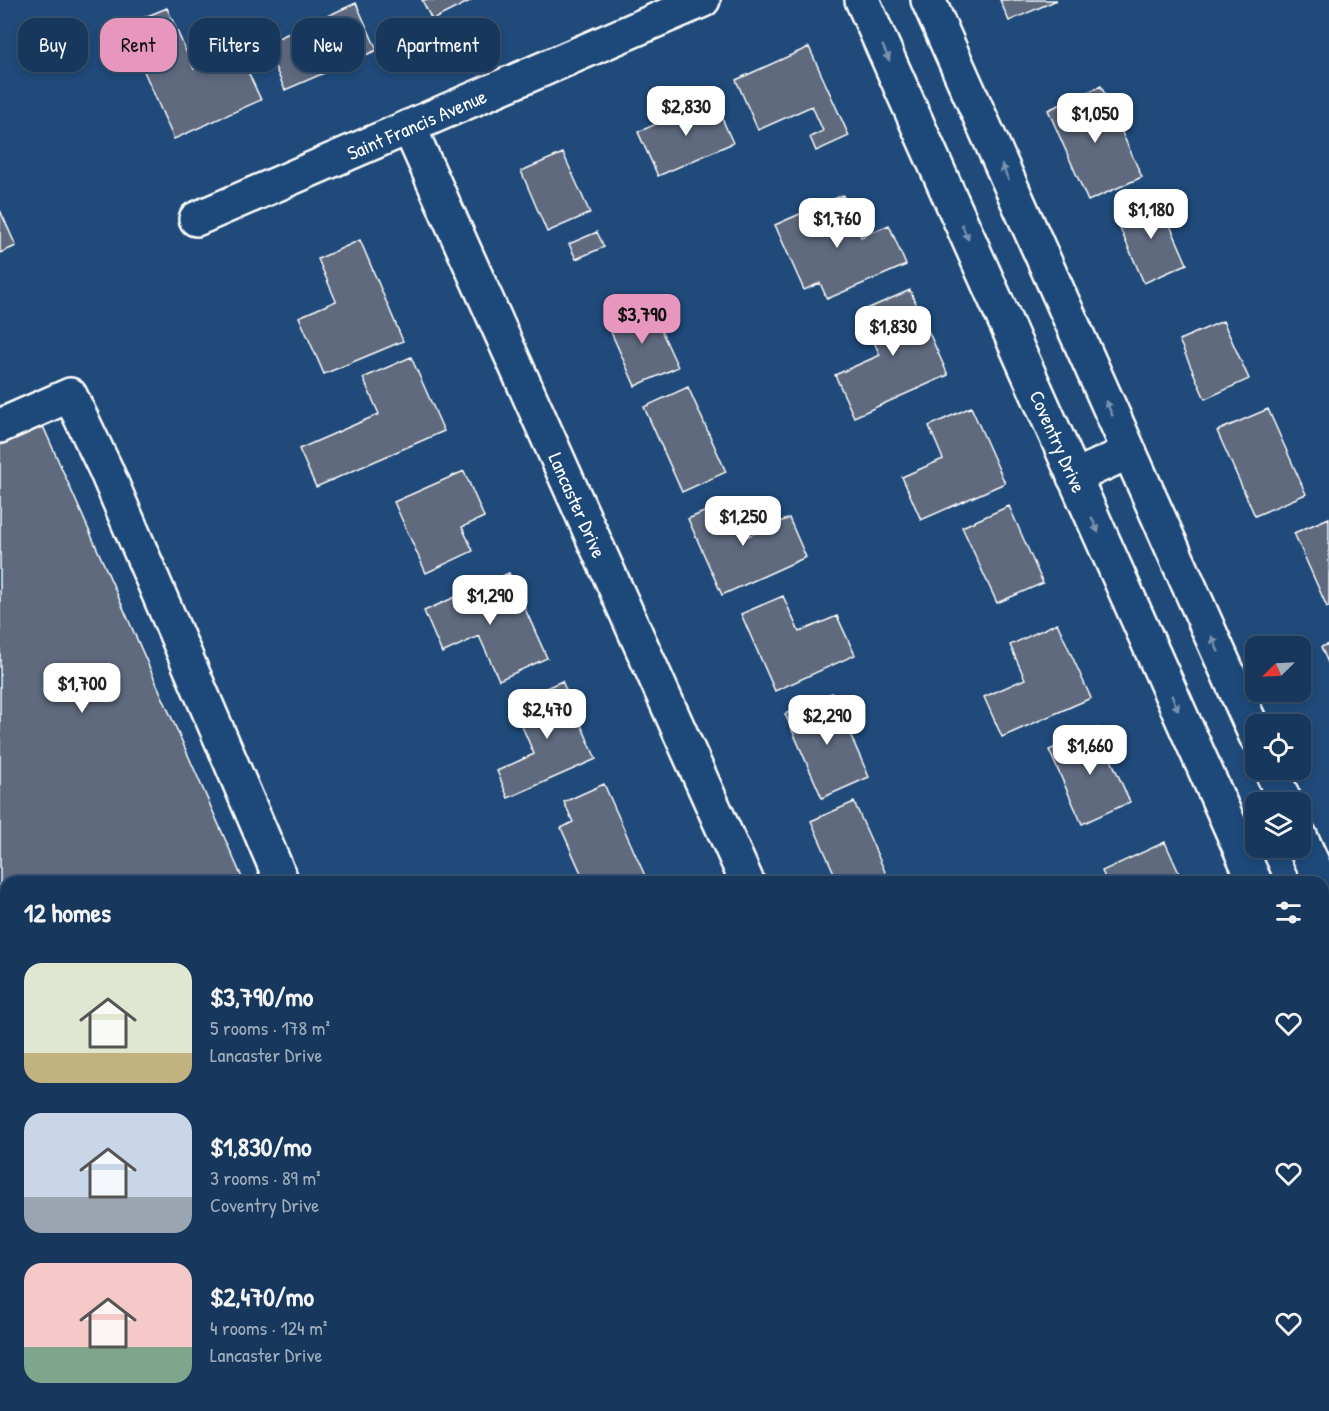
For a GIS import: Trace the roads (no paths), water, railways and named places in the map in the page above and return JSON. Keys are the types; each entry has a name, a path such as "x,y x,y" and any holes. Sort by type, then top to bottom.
{"street":[{"name":"Saint Francis Avenue","path":"196,219 703,0"},
{"name":"Coventry Drive","path":"862,0 1252,876"},
{"path":"928,0 1246,714"},
{"name":"Lancaster Drive","path":"409,127 744,876"},
{"path":"0,426 70,395 105,468 279,876"},
{"path":"1074,477 1129,452"},
{"path":"1310,858 1318,876"}]}
